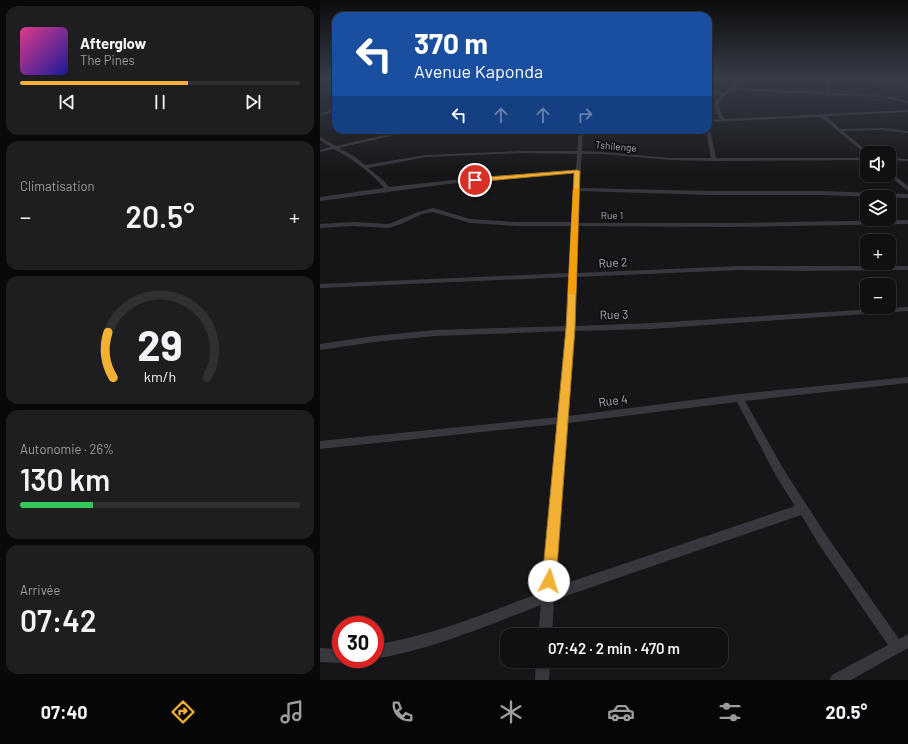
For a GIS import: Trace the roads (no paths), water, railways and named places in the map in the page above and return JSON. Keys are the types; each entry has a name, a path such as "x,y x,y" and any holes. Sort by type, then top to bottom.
{"street":[{"path":"320,115 331,111"},
{"path":"718,111 722,120"},
{"path":"712,121 908,111"},
{"path":"822,115 860,148"},
{"path":"839,130 884,129 908,132"},
{"path":"320,150 392,134"},
{"path":"546,628 571,328 574,224 581,134"},
{"path":"709,134 714,160"},
{"path":"320,138 364,167 388,190"},
{"name":"Tshilenge","path":"364,167 401,159 442,154 520,152 579,152 657,159 860,159"},
{"path":"896,159 908,160"},
{"path":"320,199 504,177 577,171"},
{"path":"896,178 908,189"},
{"path":"576,189 908,196"},
{"name":"Rue 1","path":"320,226 353,224 389,226 420,213 433,210 479,222 518,224 727,225 908,222"},
{"name":"Rue 2","path":"320,286 740,268 908,268"},
{"name":"Rue 3","path":"320,347 357,341 421,334 708,323 908,309"},
{"name":"Rue 4","path":"320,445 564,420 739,398 908,380"},
{"path":"739,398 780,474 803,509 902,644 837,680"},
{"path":"384,651 420,644 548,596 803,509"},
{"path":"320,655 332,656"},
{"path":"542,680 543,668"}]}
